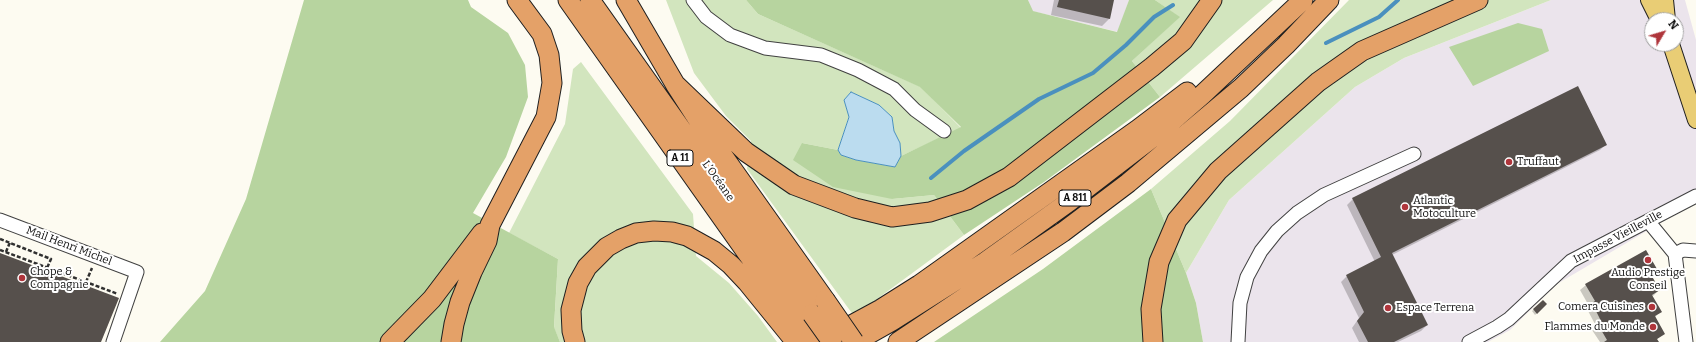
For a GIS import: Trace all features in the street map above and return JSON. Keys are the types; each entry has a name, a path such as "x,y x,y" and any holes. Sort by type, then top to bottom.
{"highway":[{"path":"451,342 460,302 487,241 490,225 546,117 552,84 549,55 542,34 517,0"},
{"name":"L’Océane","path":"568,0 786,320 810,342"},
{"name":"L’Océane","path":"590,0 832,342"},
{"path":"626,0 675,84 704,129 854,342"},
{"path":"675,84 746,152 794,185 855,208 892,217 930,212 967,200 1009,177 1152,67 1183,41 1212,0"},
{"name":"A 811","path":"854,342 892,321 979,266 1070,201 1156,135 1202,96 1303,0"},
{"name":"A 811","path":"898,342 1063,232 1123,187 1181,140 1241,88 1286,45 1329,0"},
{"path":"1154,342 1151,309 1158,262 1177,220 1218,171 1318,82 1362,52 1478,0"},
{"path":"820,342 881,309 925,280 1137,130 1224,63 1260,31 1276,26"},
{"path":"390,342 432,299 480,234 490,225"},
{"path":"575,342 572,331 571,310 578,283 587,267 607,247 621,239 636,234 654,231 672,232 687,236 714,251 731,265 786,320 790,335 801,342"}],"main road":[{"path":"1649,0 1655,12"},
{"path":"1665,0 1666,12"},
{"path":"1674,52 1696,120"}],"street":[{"path":"693,0 706,18 730,35 765,48 821,56 858,70 894,89 915,110 944,131"},
{"path":"1238,342 1240,303 1247,277 1261,251 1277,231 1297,214 1324,195 1414,154"},
{"name":"Impasse Vieilleville","path":"1469,342 1509,319 1572,261 1696,196"},
{"name":"Mail Henri Michel","path":"0,220 137,272 128,298"},
{"path":"1648,221 1675,254 1686,342"},
{"path":"1675,254 1683,250 1696,251"},
{"path":"113,342 128,298"}],"path":[{"path":"0,239 50,258 47,268"},
{"path":"0,250 128,298"}],"shaded area":[{"path":"1028,0 1129,0 1118,32 1032,11"},
{"path":"1551,0 1685,0 1696,40 1696,202 1557,284 1510,330 1488,342 1203,342 1196,303 1186,273 1229,200 1355,87 1404,58"}],"green space":[{"path":"304,0 468,0 471,7 508,33 525,65 528,97 506,157 473,213 558,259 554,327 560,342 160,342 205,291 246,199"},
{"path":"666,0 746,0 758,14 921,87 961,128 901,156 900,143 894,131 892,117 879,105 851,92 844,100 849,116 838,150 802,143 892,199 934,195 964,235 854,316 747,169 751,141 726,116 694,73"},
{"path":"746,0 1028,0 1033,11 1117,32 1129,0 1155,0 1180,17 1132,61 1160,97 1044,182 964,235 934,195 892,199 833,187 793,160 802,143 838,150 841,155 856,160 895,167 901,156 961,127 920,87 758,14"},
{"path":"1155,0 1273,0 1160,97 1132,61 1179,17"},
{"path":"1349,0 1551,0 1404,58 1355,87 1229,200 1186,273 1151,189 1230,121"},
{"path":"1518,23 1542,29 1549,51 1473,86 1449,47"},
{"path":"581,62 693,214 696,256 729,283 758,316 777,342 560,342 554,328 558,259 509,233 565,124 573,69"},
{"path":"1151,189 1186,273 1196,303 1203,342 934,342 1043,269"}],"water":[{"path":"851,92 879,105 892,117 894,131 900,143 901,156 895,167 856,160 841,155 838,150 849,117 844,100"}],"building":[{"path":"1059,0 1114,0 1110,19 1057,7"},
{"path":"1578,86 1607,145 1392,253 1428,325 1394,342 1368,342 1357,321 1364,312 1346,275 1381,257 1352,198"},
{"path":"1646,250 1657,269 1650,273 1660,290 1652,295 1662,312 1655,316 1665,334 1657,339 1659,342 1604,342 1607,340 1597,323 1601,321 1592,303 1595,301 1585,284"},
{"path":"0,253 119,298 101,342 0,342"},
{"path":"1543,300 1547,304 1537,314 1533,309"}],"waterway":[{"path":"1326,43 1379,17 1398,0"},
{"path":"931,178 964,151 1039,99 1093,73 1126,45 1154,17 1173,5"}],"place":[{"name":"Truffaut","path":"1509,162"},
{"name":"Atlantic Motoculture","path":"1405,207"},
{"name":"Audio Prestige Conseil","path":"1648,260"},
{"name":"Chope & Compagnie","path":"22,278"},
{"name":"Comera Cuisines","path":"1652,307"},
{"name":"Espace Terrena","path":"1388,308"},
{"name":"Flammes du Monde","path":"1653,327"}]}
